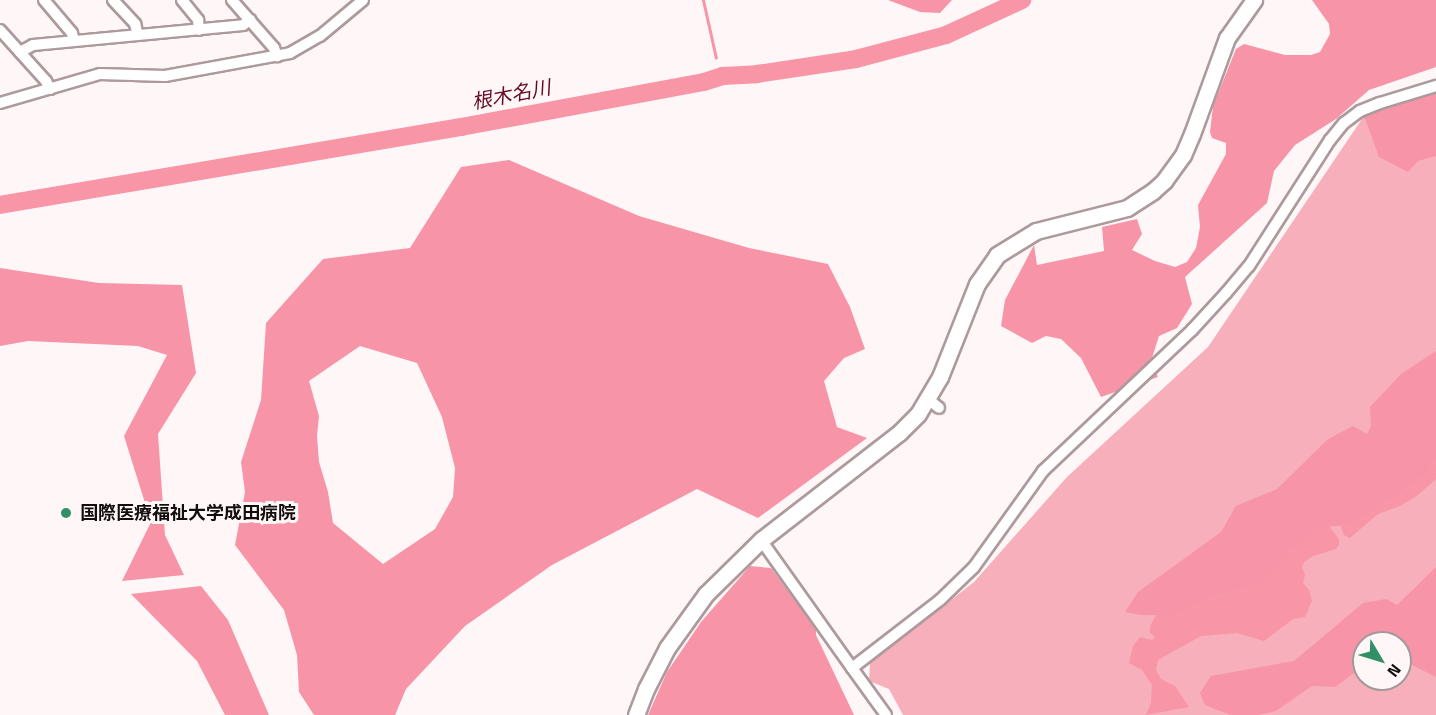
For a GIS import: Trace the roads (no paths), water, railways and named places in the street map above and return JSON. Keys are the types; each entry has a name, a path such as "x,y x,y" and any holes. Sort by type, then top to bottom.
{"street":[{"path":"44,0 72,33 74,41"},
{"path":"113,0 135,24 138,35"},
{"path":"182,0 195,15 199,30"},
{"path":"232,0 274,48 277,56"},
{"path":"0,103 100,74 165,76 290,53 314,40 363,0"},
{"path":"636,715 657,665 679,629 706,594 761,540 934,403 940,377 977,284 997,255 1036,231 1127,208 1153,191 1173,169 1192,134 1227,38 1254,0"},
{"path":"20,52 33,45 243,25 250,20"},
{"path":"0,30 46,81 50,89"},
{"path":"852,668 940,600 974,567 1043,471 1192,330 1226,294 1249,266 1330,140 1344,123 1370,107 1436,86"},
{"path":"761,540 886,715"}],"waterway":[{"path":"703,0 716,58"},
{"name":"根木名川","path":"0,205 461,127 704,82 723,76 757,74 856,59 946,35 1022,0"},
{"path":"720,68 723,76"}],"place":[{"name":"国際医療福祉大学成田病院","path":"66,513"}]}
